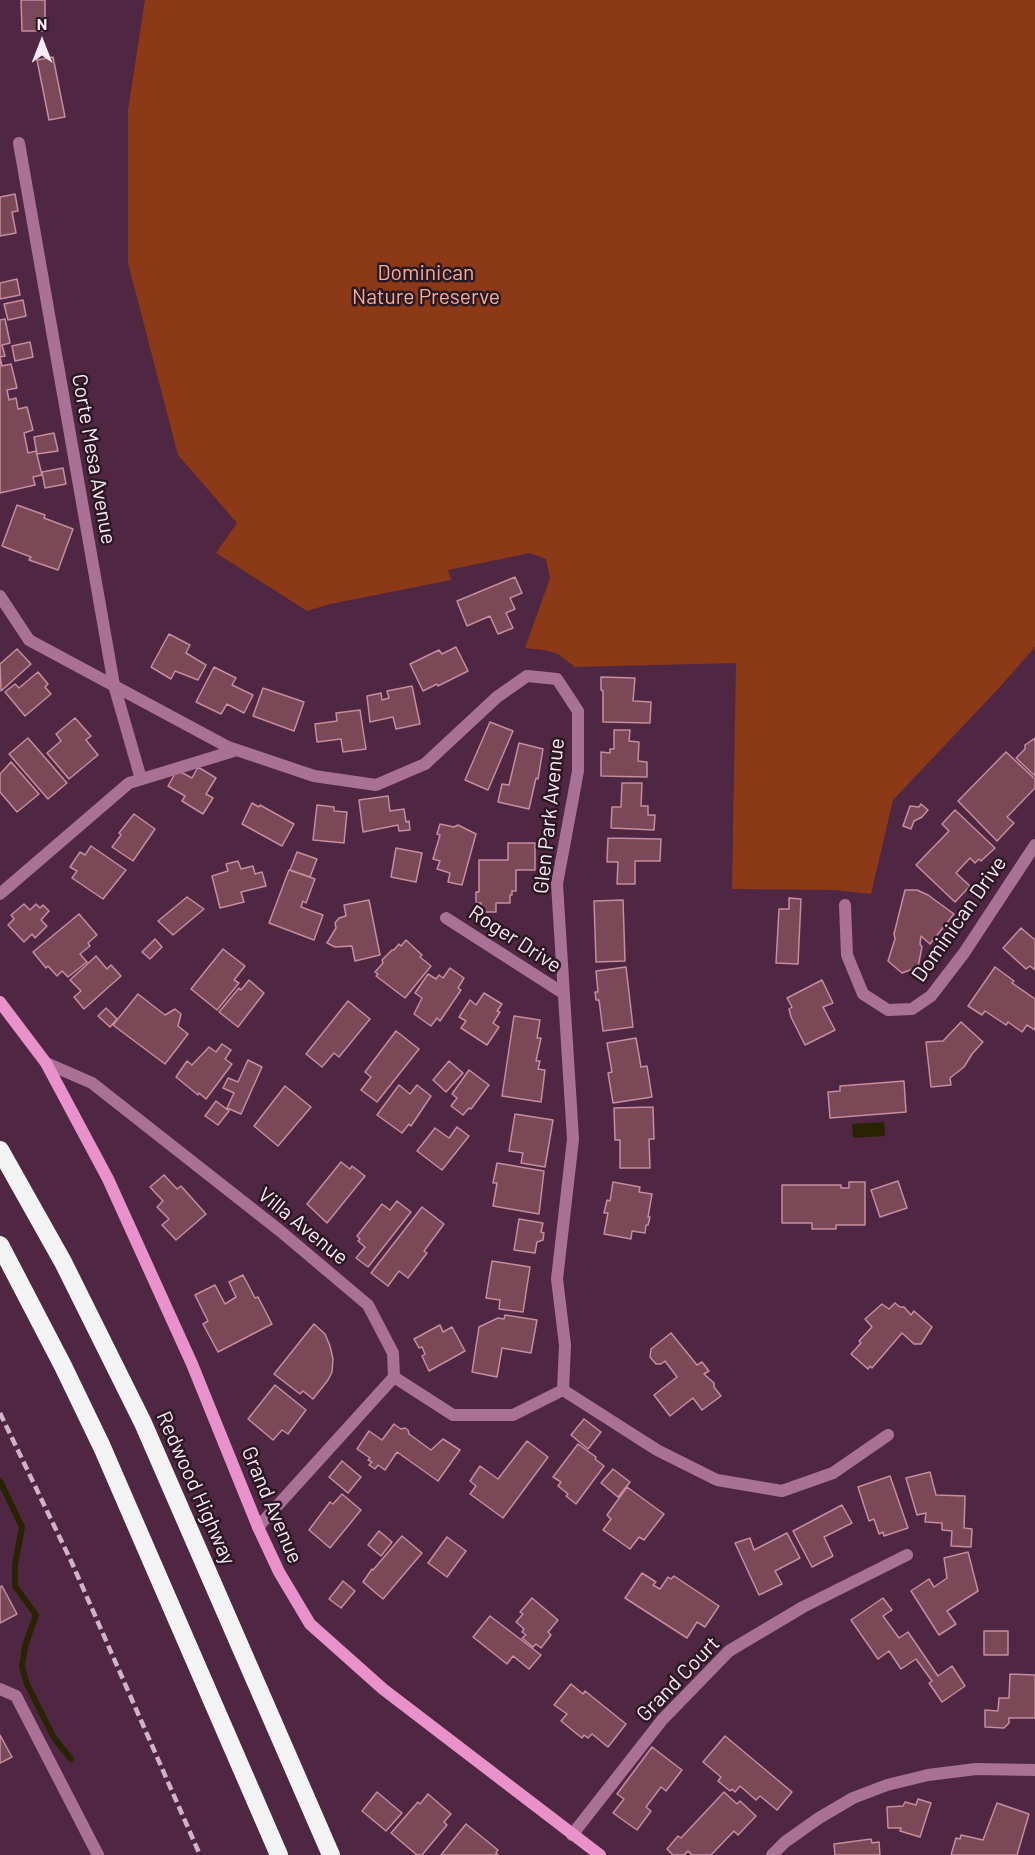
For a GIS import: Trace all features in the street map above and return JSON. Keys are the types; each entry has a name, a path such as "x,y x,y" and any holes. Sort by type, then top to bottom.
{"highway":[{"name":"Redwood Highway","path":"0,1150 63,1262 138,1413 331,1855"},
{"path":"0,1245 102,1447 279,1855"}],"street":[{"name":"Corte Mesa Avenue","path":"19,143 114,685 141,779"},
{"name":"Glen Park Avenue","path":"0,596 29,640 228,747 314,776 376,785 425,764 497,697 527,676 557,679 578,711 578,771 557,884 573,1139 557,1279 565,1345 563,1390"},
{"path":"0,894 129,783 238,750"},
{"name":"Dominican Drive","path":"845,904 847,955 863,994 888,1010 912,1009 931,996 964,953 1035,845"},
{"name":"Roger Drive","path":"446,918 563,993"},
{"name":"Villa Avenue","path":"0,1002 46,1063 92,1083 279,1230 368,1305 393,1353 394,1377"},
{"name":"Grand Avenue","path":"46,1063 108,1179 192,1364 258,1527 279,1572 310,1624 383,1689 600,1855"},
{"path":"258,1527 394,1377 453,1415 513,1415 563,1390 657,1450 717,1480 782,1491 833,1473 888,1435"},
{"name":"Grand Court","path":"572,1835 662,1720 729,1651 803,1607 907,1555"},
{"path":"0,1689 16,1696 98,1855"},
{"path":"772,1855 785,1842 819,1818 853,1798 887,1785 928,1775 976,1769 1035,1770"}],"green space":[{"name":"Dominican Nature Preserve","path":"145,0 1035,0 1035,647 893,800 871,894 835,890 732,889 736,663 575,667 558,654 525,648 550,578 546,559 530,553 448,570 451,580 330,604 307,611 216,553 237,523 178,455 128,263 128,110"}],"shaded area":[{"path":"884,1122 885,1136 853,1138 852,1124"}],"building":[{"path":"21,0 45,0 45,31 22,31"},
{"path":"53,57 65,117 49,120 37,60"},
{"path":"15,194 18,211 12,212 16,233 0,236 0,197"},
{"path":"17,279 20,295 0,299 0,283"},
{"path":"23,300 26,316 8,320 4,304"},
{"path":"5,319 10,343 2,345 5,356 0,357 0,320"},
{"path":"30,342 33,357 15,361 12,346"},
{"path":"0,357 2,366 11,364 17,388 7,390 9,400 16,398 18,409 27,407 33,430 24,433 28,453 36,451 42,475 33,477 35,485 0,493"},
{"path":"54,433 58,451 37,454 34,437"},
{"path":"63,468 66,484 45,488 42,472"},
{"path":"17,505 45,515 44,518 73,529 58,570 29,560 31,557 2,546"},
{"path":"515,577 522,593 510,598 515,609 506,613 513,628 498,634 490,616 467,626 457,601"},
{"path":"169,634 190,645 186,653 206,665 198,680 175,671 171,679 151,667"},
{"path":"456,647 468,671 423,691 410,664 439,650 442,654"},
{"path":"17,649 31,664 1,691 0,664"},
{"path":"214,667 236,678 232,685 253,695 244,713 227,704 221,714 196,702"},
{"path":"38,672 48,684 45,687 51,694 25,716 5,692 15,684 19,688"},
{"path":"601,677 635,678 633,701 651,702 650,723 603,722"},
{"path":"412,686 420,724 396,729 393,717 370,722 367,696 381,693 382,700 389,698 387,691"},
{"path":"263,688 304,702 294,731 253,716"},
{"path":"360,710 366,749 343,752 341,739 317,742 315,724 337,721 336,713"},
{"path":"75,718 91,736 86,740 98,755 69,779 47,753 61,741 56,734"},
{"path":"490,722 513,731 488,790 465,780"},
{"path":"614,730 630,730 629,741 639,742 638,761 647,762 647,777 601,776 601,752 610,753 610,749 614,749"},
{"path":"28,738 67,783 48,799 9,754"},
{"path":"1035,738 1035,776 1016,758 1025,749 1025,745"},
{"path":"519,743 543,749 538,779 536,778 529,809 498,802 502,784 509,785"},
{"path":"1006,752 1035,779 1035,788 1007,817 1014,823 997,841 958,801"},
{"path":"11,762 39,794 17,812 0,792 0,774"},
{"path":"198,767 216,778 206,794 213,798 203,814 182,801 185,796 168,786 177,770 192,778"},
{"path":"622,783 642,783 641,806 648,806 648,815 655,815 654,830 611,828 612,807 621,807"},
{"path":"388,796 390,811 404,809 410,830 399,831 398,825 363,832 359,800"},
{"path":"252,803 294,824 282,846 242,824"},
{"path":"921,804 928,810 914,821 911,829 903,826 910,806 919,807"},
{"path":"317,805 334,807 334,811 347,812 344,843 313,840"},
{"path":"955,810 995,848 981,861 979,859 975,863 970,858 956,873 970,886 955,902 916,865 949,831 942,824"},
{"path":"134,814 155,829 133,861 112,847 121,835 119,833"},
{"path":"440,824 454,827 458,825 476,834 462,885 448,882 450,873 437,869 440,861 433,859 440,835 437,834"},
{"path":"608,838 661,839 660,861 635,861 635,884 617,884 618,862 607,862"},
{"path":"508,843 535,843 535,870 516,870 516,891 512,891 510,895 510,903 496,903 496,912 481,912 481,903 476,903 476,892 479,892 479,860 508,860"},
{"path":"91,846 126,870 103,899 72,878 77,871 70,867 80,852 85,855"},
{"path":"396,848 422,853 416,882 391,877"},
{"path":"297,852 317,859 310,877 290,870"},
{"path":"238,861 241,869 253,866 255,874 262,872 266,886 241,892 244,902 220,908 212,876 228,871 226,864"},
{"path":"289,870 315,879 306,903 303,901 301,907 323,915 314,940 269,923"},
{"path":"905,890 917,890 928,895 954,914 930,944 921,936 922,947 918,967 902,973 888,961"},
{"path":"187,897 204,909 173,935 158,921"},
{"path":"789,898 801,899 798,964 776,963 779,909 789,909"},
{"path":"369,900 380,955 355,961 352,946 335,947 327,943 336,928 335,923 339,918 346,916 344,905"},
{"path":"623,900 625,961 596,962 594,901"},
{"path":"24,904 30,910 36,904 40,908 43,905 49,911 41,920 47,926 35,938 32,934 24,942 8,925 14,919 11,915"},
{"path":"79,914 97,935 88,943 90,946 80,954 87,962 68,977 62,971 57,976 48,966 46,968 33,952"},
{"path":"1021,928 1035,940 1035,970 1030,966 1026,969 1003,948"},
{"path":"155,939 162,947 150,959 142,952"},
{"path":"406,940 431,966 405,998 376,976 378,974 375,972 383,963 382,960"},
{"path":"223,949 245,966 234,980 239,983 217,1010 191,989"},
{"path":"96,956 107,969 111,965 121,976 84,1009 74,997 81,991 70,980"},
{"path":"626,967 633,1027 603,1031 599,1000 596,1000 595,992 598,992 596,971"},
{"path":"995,967 1014,981 1012,983 1035,999 1035,1030 1027,1025 1022,1032 1008,1022 1006,1025 985,1011 982,1015 968,1006"},
{"path":"450,968 464,978 458,988 461,990 440,1021 437,1018 431,1026 414,1014 422,998 415,993 428,974 436,979 439,975 443,978"},
{"path":"249,980 264,993 238,1027 219,1012 239,988 241,990"},
{"path":"822,980 833,1003 823,1007 835,1030 805,1045 791,1017 789,1009 792,1007 787,998"},
{"path":"484,993 502,1004 493,1023 499,1027 487,1045 461,1028 466,1021 459,1017 470,1000 476,1005"},
{"path":"138,994 165,1015 175,1009 181,1014 178,1026 188,1034 165,1064 113,1025"},
{"path":"348,1001 370,1019 339,1057 334,1053 322,1067 306,1054"},
{"path":"106,1008 117,1019 110,1027 98,1016"},
{"path":"514,1016 540,1020 537,1038 541,1038 536,1061 540,1061 538,1069 545,1070 541,1102 502,1096"},
{"path":"961,1022 983,1042 964,1067 950,1078 951,1085 931,1087 926,1042 943,1041"},
{"path":"396,1031 419,1049 377,1102 361,1090 371,1077 365,1072"},
{"path":"636,1038 641,1067 647,1066 652,1097 613,1103 608,1073 612,1072 607,1043"},
{"path":"222,1044 231,1050 225,1059 232,1064 206,1099 176,1077 187,1061 192,1065 209,1047 216,1052"},
{"path":"248,1060 262,1067 241,1114 227,1108 234,1093 223,1088 228,1078 238,1082"},
{"path":"449,1061 463,1073 446,1092 433,1080"},
{"path":"469,1070 489,1085 471,1109 469,1108 463,1115 451,1106 457,1098 452,1094"},
{"path":"904,1081 906,1112 830,1118 828,1092 840,1091 840,1086"},
{"path":"399,1085 410,1094 417,1085 431,1096 411,1126 409,1124 402,1133 377,1115"},
{"path":"285,1086 311,1107 278,1146 254,1126"},
{"path":"216,1101 229,1111 218,1125 205,1116"},
{"path":"653,1107 654,1139 649,1139 650,1168 620,1168 620,1140 615,1140 614,1108"},
{"path":"515,1114 553,1120 545,1167 521,1163 523,1153 509,1151"},
{"path":"457,1127 469,1136 442,1170 417,1151 435,1128 449,1138"},
{"path":"341,1162 350,1169 352,1166 365,1176 327,1223 307,1204"},
{"path":"497,1163 544,1171 539,1214 493,1206 497,1183 493,1183"},
{"path":"164,1175 177,1189 181,1186 206,1214 176,1240 162,1225 169,1219 157,1207 163,1201 150,1187"},
{"path":"898,1181 907,1208 880,1217 871,1190"},
{"path":"613,1182 640,1187 639,1192 652,1194 648,1217 650,1217 645,1233 632,1231 631,1239 604,1234 608,1213 604,1213 607,1200 610,1201"},
{"path":"849,1182 865,1182 865,1225 836,1225 836,1229 812,1229 812,1223 782,1223 782,1185 841,1185 841,1188 849,1188"},
{"path":"397,1201 411,1212 368,1267 356,1258 365,1247 358,1241 360,1239 357,1236 382,1204 390,1210"},
{"path":"422,1207 444,1224 424,1251 427,1253 408,1278 399,1271 388,1286 371,1273"},
{"path":"519,1219 543,1223 541,1232 544,1233 543,1240 537,1242 535,1253 514,1250"},
{"path":"492,1261 530,1267 523,1312 499,1309 500,1300 486,1298"},
{"path":"243,1275 272,1324 218,1352 203,1324 208,1321 195,1295 215,1285 225,1304 236,1297 229,1282"},
{"path":"895,1303 904,1307 911,1315 914,1311 932,1327 921,1344 914,1344 902,1333 872,1368 870,1366 868,1369 851,1354 872,1327 865,1319 882,1304 889,1309"},
{"path":"505,1315 537,1320 531,1353 502,1348 497,1377 472,1372 479,1327 498,1318 504,1319"},
{"path":"314,1324 325,1334 333,1359 332,1372 328,1380 313,1399 303,1391 300,1394 274,1374"},
{"path":"440,1325 443,1332 452,1327 465,1351 429,1371 422,1356 425,1354 422,1347 419,1348 414,1339"},
{"path":"671,1333 697,1365 702,1362 709,1371 704,1374 714,1383 714,1387 721,1396 702,1410 693,1398 670,1416 654,1395 677,1377 665,1361 656,1364 650,1357 651,1349"},
{"path":"275,1385 306,1410 288,1434 282,1430 273,1440 248,1419"},
{"path":"584,1419 601,1432 588,1449 571,1435"},
{"path":"394,1424 401,1429 408,1430 409,1434 431,1450 443,1439 460,1450 438,1481 397,1452 385,1470 378,1465 375,1469 369,1465 372,1462 368,1460 370,1458 357,1449 369,1431 382,1440"},
{"path":"527,1441 548,1457 503,1518 470,1494 476,1486 470,1481 480,1466 498,1479"},
{"path":"578,1444 604,1466 576,1504 558,1486 561,1482 553,1477"},
{"path":"342,1461 361,1477 348,1493 329,1477"},
{"path":"613,1469 630,1482 618,1497 601,1483"},
{"path":"930,1472 936,1495 965,1496 964,1528 972,1529 971,1547 951,1546 952,1531 942,1530 942,1523 925,1522 926,1513 917,1515 906,1478"},
{"path":"890,1476 908,1528 884,1536 883,1532 879,1534 874,1519 869,1521 858,1487"},
{"path":"627,1487 664,1514 644,1540 639,1537 630,1549 603,1530 611,1519 607,1515"},
{"path":"342,1494 361,1510 330,1548 309,1530 330,1502 333,1504"},
{"path":"842,1505 852,1523 824,1537 833,1556 812,1567 793,1531"},
{"path":"379,1531 392,1542 381,1556 368,1545"},
{"path":"787,1533 800,1558 775,1571 782,1584 759,1595 735,1543 750,1538 754,1550"},
{"path":"402,1536 422,1553 383,1599 363,1582"},
{"path":"447,1537 466,1551 447,1577 428,1563"},
{"path":"968,1552 978,1591 947,1611 956,1624 939,1635 911,1591 929,1579 934,1587 947,1578 944,1558"},
{"path":"642,1573 656,1582 653,1585 660,1589 668,1577 671,1579 674,1576 719,1606 705,1627 697,1622 687,1638 625,1598"},
{"path":"343,1581 355,1591 341,1608 329,1599"},
{"path":"2,1586 17,1614 0,1623 0,1587"},
{"path":"532,1598 558,1620 548,1632 551,1635 541,1648 536,1644 533,1647 522,1638 526,1635 522,1632 524,1629 516,1622 523,1614 520,1612"},
{"path":"883,1598 892,1610 883,1616 899,1638 908,1632 938,1676 952,1666 965,1686 942,1702 929,1683 932,1681 916,1659 901,1669 889,1651 878,1659 851,1620"},
{"path":"490,1616 541,1655 529,1669 513,1656 507,1664 473,1637"},
{"path":"984,1631 1008,1631 1008,1655 984,1655"},
{"path":"1010,1674 1035,1675 1035,1718 1009,1718 1009,1723 1004,1728 985,1727 985,1710 998,1711 999,1698 1009,1698"},
{"path":"571,1684 583,1694 585,1691 626,1724 608,1747 592,1734 588,1738 584,1735 582,1738 561,1721 567,1714 554,1705"},
{"path":"0,1735 12,1757 0,1763"},
{"path":"725,1736 792,1792 777,1810 760,1796 756,1800 740,1786 735,1792 732,1789 730,1791 718,1781 721,1777 703,1762"},
{"path":"652,1747 682,1770 666,1791 661,1787 646,1807 651,1811 637,1830 613,1813 624,1799 617,1794"},
{"path":"377,1792 402,1813 386,1831 362,1811"},
{"path":"724,1792 737,1804 740,1801 756,1816 738,1835 734,1831 711,1855 692,1855 688,1851 684,1855 673,1855 667,1849 678,1836 681,1838"},
{"path":"428,1794 451,1814 444,1822 447,1825 422,1855 417,1855 391,1833"},
{"path":"918,1799 931,1803 920,1837 900,1831 901,1828 888,1828 887,1807 903,1806 905,1802 916,1805"},
{"path":"997,1803 1029,1814 1017,1855 951,1855 956,1838 960,1839 961,1835 983,1840"},
{"path":"466,1824 498,1850 496,1853 498,1855 441,1855"},
{"path":"871,1839 872,1843 879,1842 880,1855 835,1855 834,1844"}],"waterway":[{"path":"0,1481 22,1527 15,1565 15,1586 36,1615 25,1646 22,1667 27,1684 54,1738 71,1759"}],"railway":[{"path":"0,1413 72,1563 200,1855"}]}
